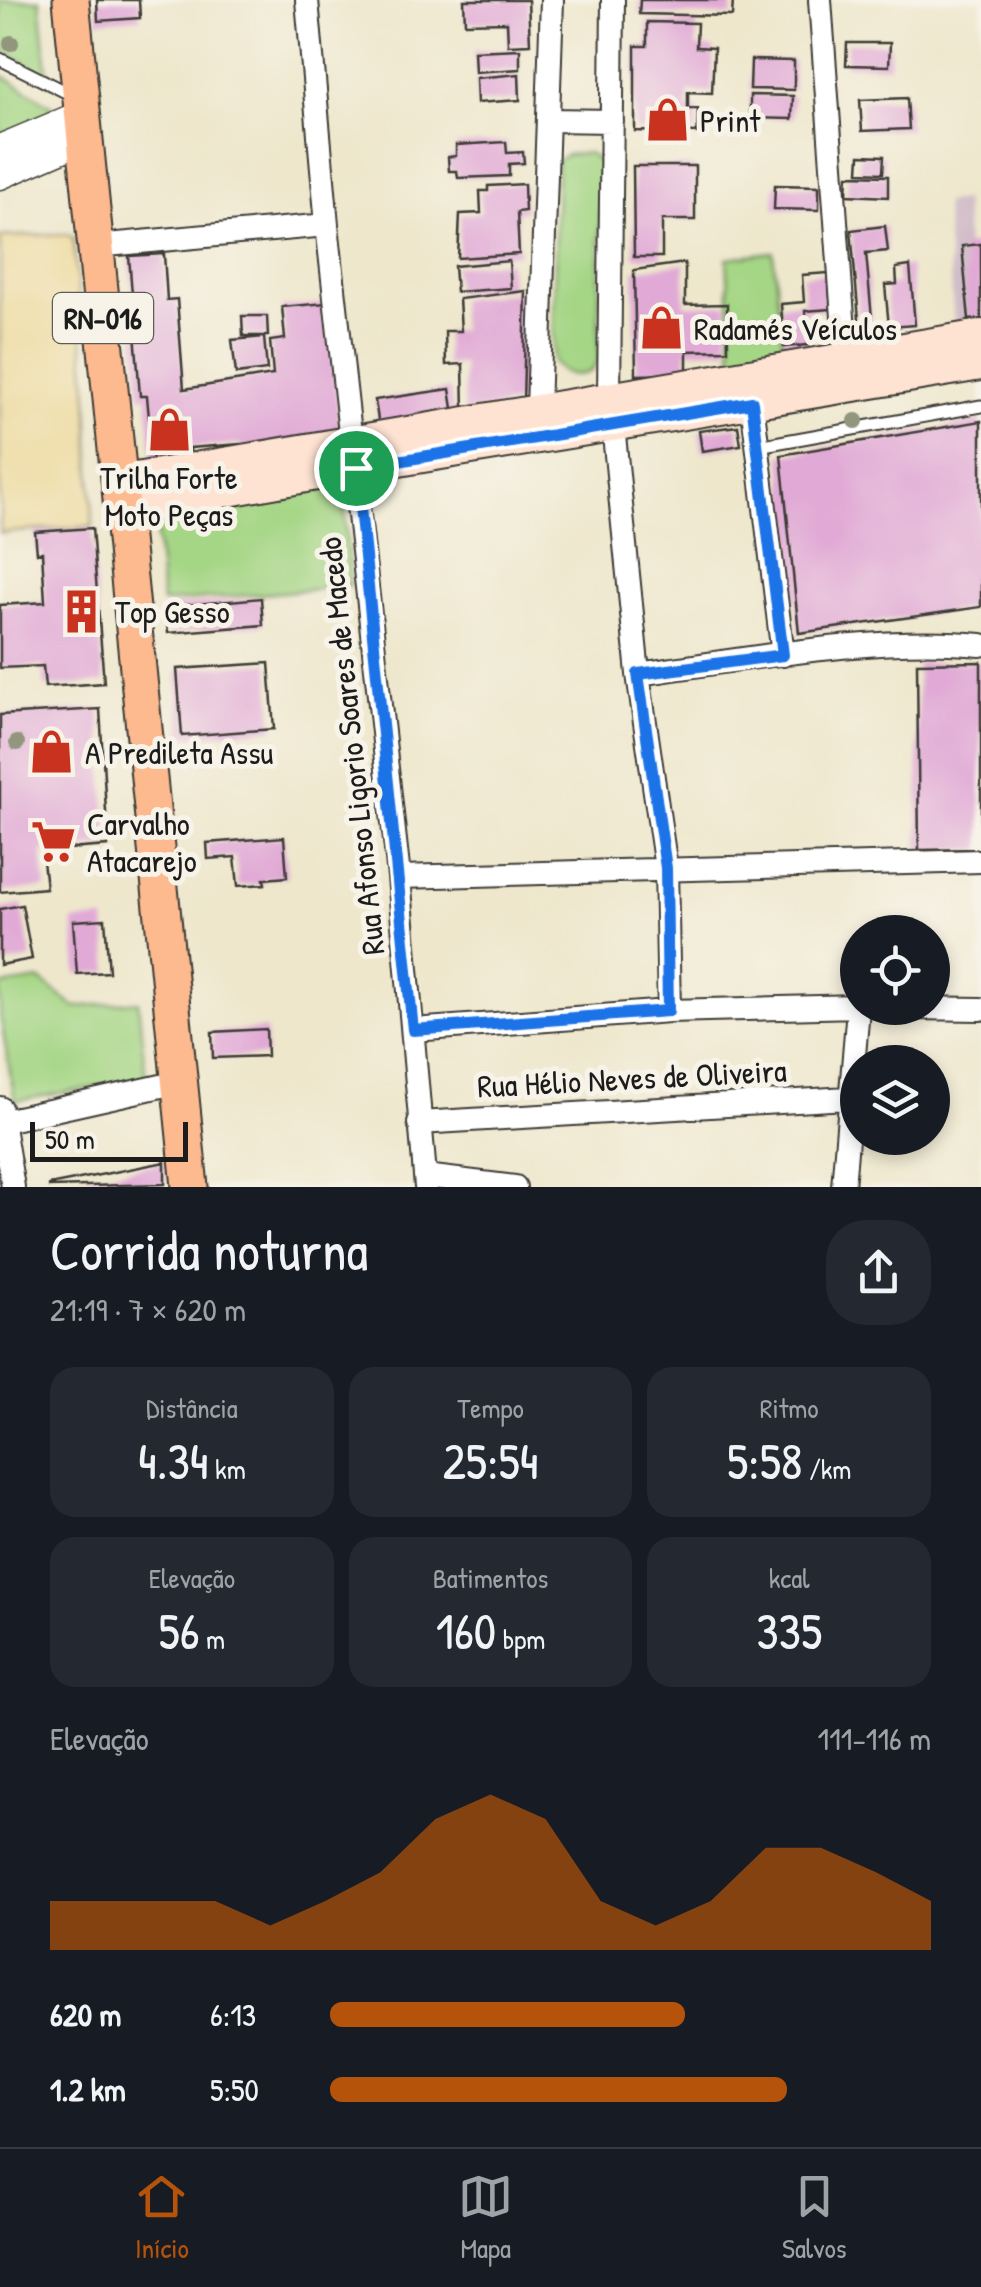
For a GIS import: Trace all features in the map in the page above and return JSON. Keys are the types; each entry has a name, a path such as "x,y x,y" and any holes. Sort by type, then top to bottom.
{"main road":[{"name":"RN-016","path":"71,0 190,1187"},
{"path":"355,454 611,412 846,359 981,336"},
{"path":"119,498 177,499 538,409 611,412 752,402 981,364"}],"street":[{"name":"Rua Afonso Ligorio Soares de Macedo","path":"307,0 327,224 399,877 425,1182"},
{"path":"538,409 552,0"},
{"path":"613,0 611,412 638,674 666,868 668,1011"},
{"path":"820,0 846,359"},
{"path":"0,149 81,117"},
{"path":"0,175 81,117"},
{"path":"550,120 612,121"},
{"path":"96,246 327,224"},
{"path":"752,402 783,655"},
{"path":"948,641 981,628"},
{"path":"638,674 783,655 948,641 981,645"},
{"path":"399,877 981,861"},
{"path":"413,1030 668,1011 840,1007"},
{"path":"950,1009 981,1009"},
{"path":"13,1187 1,1117 179,1082"},
{"name":"Rua Hélio Neves de Oliveira","path":"418,1123 840,1098"},
{"path":"842,1187 844,1155"},
{"path":"425,1182 515,1187"}],"lane":[{"path":"0,59 81,117"},
{"path":"758,446 981,406"}],"shaded area":[{"path":"964,201 969,320 954,321 944,203"}],"green space":[{"path":"0,0 40,0 48,78 1,48"},
{"path":"0,74 52,106 52,114 0,136"},
{"path":"588,153 601,163 598,362 591,371 575,375 553,362 557,161 566,155"},
{"path":"773,252 784,360 733,367 727,258"},
{"path":"322,485 336,488 344,502 350,586 162,603 155,518"},
{"path":"40,980 75,1007 138,1001 146,1079 15,1101 0,1015 0,986"}],"sand":[{"path":"0,237 73,237 88,396 93,526 0,533"}],"building":[{"path":"97,0 139,0 140,18 98,21"},
{"path":"464,0 528,0 530,44 508,45 507,22 465,23"},
{"path":"640,0 733,0 732,16 639,14"},
{"path":"647,22 697,23 696,47 714,48 712,93 688,92 688,109 698,109 697,133 635,131 635,46 647,46"},
{"path":"847,43 890,43 889,66 846,65"},
{"path":"520,49 520,69 475,72 474,51"},
{"path":"751,60 794,61 794,90 750,89"},
{"path":"519,74 520,100 477,103 476,78"},
{"path":"750,95 793,96 792,119 750,118"},
{"path":"907,98 909,129 862,131 860,100"},
{"path":"506,142 507,153 523,152 524,163 509,164 509,176 458,178 457,171 449,171 448,157 456,156 456,145"},
{"path":"860,155 884,156 883,173 859,172"},
{"path":"633,166 695,166 695,220 662,220 662,257 634,257"},
{"path":"848,175 888,176 888,197 847,195"},
{"path":"524,184 525,211 517,212 519,254 458,258 460,214 481,213 480,191 488,191 488,186"},
{"path":"775,185 819,186 819,210 774,209"},
{"path":"885,226 888,251 866,253 873,329 860,330 851,230"},
{"path":"981,244 981,319 969,320 962,246"},
{"path":"164,254 167,300 177,299 184,389 273,375 270,341 285,339 282,307 326,303 341,435 241,448 240,444 190,448 191,460 153,463 147,396 140,396 129,256"},
{"path":"509,261 511,288 456,292 454,266"},
{"name":"Radamés Veículos","path":"685,263 685,305 727,304 728,350 687,351 687,374 636,375 634,270"},
{"path":"910,266 915,325 889,327 885,285 897,284 896,268"},
{"path":"828,273 831,309 805,311 808,345 784,347 781,304 804,302 802,275"},
{"path":"526,291 523,402 464,413 463,364 446,365 445,331 461,331 459,299"},
{"path":"242,316 267,316 268,336 243,336"},
{"path":"264,337 267,370 236,374 232,340"},
{"path":"450,389 454,415 379,426 375,400"},
{"path":"981,421 981,607 799,633 781,455"},
{"path":"738,426 741,445 702,451 699,431"},
{"path":"92,528 104,683 45,687 43,666 0,668 0,605 45,602 42,552 37,553 35,532"},
{"path":"261,598 263,625 168,633 165,607"},
{"path":"981,662 981,849 919,850 917,663"},
{"path":"269,663 274,729 182,736 177,669"},
{"path":"100,709 108,846 42,851 46,888 0,892 0,715"},
{"path":"284,837 287,877 264,879 265,884 238,886 235,857 208,859 207,843"},
{"path":"22,905 32,959 0,965 0,909"},
{"path":"105,919 109,972 77,974 73,921"},
{"path":"266,1029 267,1056 213,1058 212,1032"},
{"path":"165,1162 165,1184 49,1187 49,1185"}],"place":[{"name":"Print","path":"667,120"},
{"name":"Radamés Veículos","path":"661,328"},
{"name":"Trilha Forte Moto Peças","path":"169,429"},
{"name":"Top Gesso","path":"82,611"},
{"name":"A Predileta Assu","path":"52,752"},
{"name":"Carvalho Atacarejo","path":"54,841"}],"route":[{"path":"752,402 783,655 638,674 666,868 668,1011 413,1030 356,468 752,402"}]}
